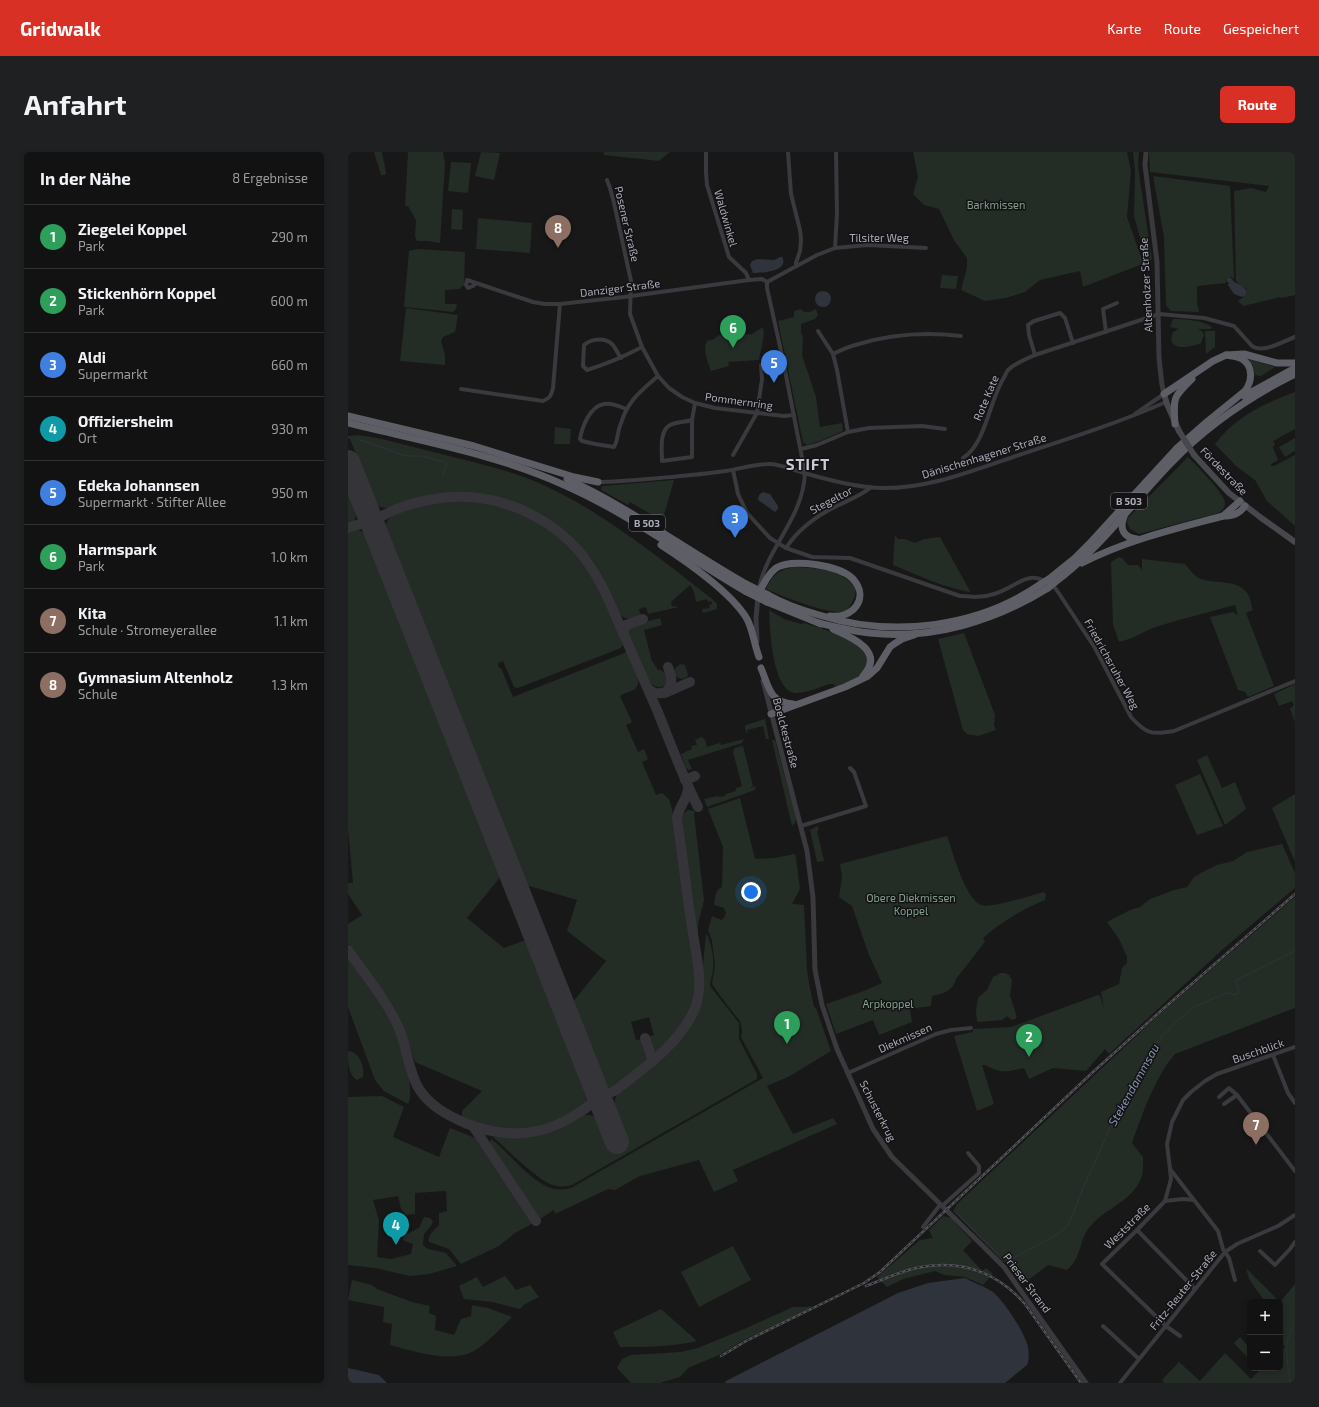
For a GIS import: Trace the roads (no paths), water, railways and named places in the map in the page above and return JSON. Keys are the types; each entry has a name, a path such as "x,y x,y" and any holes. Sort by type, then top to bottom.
{"highway":[{"path":"1164,394 1203,367 1226,355 1244,354 1277,363 1295,363"},
{"path":"1208,421 1245,392 1250,385 1250,370 1247,363 1242,358 1226,355"},
{"path":"1177,428 1174,401 1178,392 1203,367"},
{"name":"B 503","path":"1052,581 1089,544 1167,458 1208,421 1246,394 1295,368"},
{"name":"B 503","path":"348,416 474,446 544,468 618,505 779,608 818,623 871,633 890,634 923,632 962,626 992,616 1029,599 1052,581 1077,566 1172,462 1210,427 1258,394 1295,374"},
{"path":"1164,394 1178,392"},
{"name":"B 503","path":"348,423 474,454 528,470 580,492 629,519 714,573 746,587"},
{"path":"544,468 583,480 598,482"},
{"path":"1077,566 1109,549 1137,539 1223,516 1236,514 1242,504"},
{"path":"1126,514 1122,524 1122,530 1125,536 1137,539"},
{"path":"629,519 639,530 668,549 708,579 739,607 751,630 759,657"},
{"name":"B 503","path":"758,596 766,579 772,572 781,566 790,564 826,567 850,577 856,583 859,593 858,602 854,610 839,616 818,615"},
{"name":"B 503","path":"767,599 818,615 854,624 890,627 932,625 966,618 989,610 1045,586"},
{"path":"771,714 857,682 866,673 870,665 869,655 866,648 852,638 818,623"},
{"name":"B 503","path":"857,682 871,674 894,644 902,639 923,632"},
{"path":"760,668 774,697 782,702 795,704"}],"main road":[{"name":"Fördestraße","path":"1164,394 1177,428 1194,455 1242,504 1295,542"}],"street":[{"name":"Waldwinkel","path":"706,152 707,185 729,257 746,273 749,280"},
{"path":"788,152 791,194 801,240 796,266"},
{"path":"835,248 837,214 836,152"},
{"name":"Altenholzer Straße","path":"1146,152 1146,173 1157,262 1159,358 1164,394"},
{"name":"Posener Straße","path":"607,180 614,203 628,266 631,281 631,296"},
{"name":"Tilsiter Weg","path":"767,282 796,266 835,248 868,245 926,248"},
{"name":"Danziger Straße","path":"476,283 533,302 560,304 749,280 762,279 767,282"},
{"name":"Boelckestraße","path":"767,282 767,288 801,448 804,473 802,494 798,508 777,543 763,573 758,596 756,628 760,668 807,851 813,897 815,970 822,1005"},
{"name":"Pommernring","path":"631,296 630,314 642,347 658,376 669,388 682,397 695,403 715,408 784,416 794,415"},
{"path":"1106,332 1103,309 1117,303"},
{"path":"461,390 543,401 549,399 553,388 560,304"},
{"path":"1035,355 1029,335 1028,325 1034,321 1060,313 1065,318 1073,343"},
{"path":"1159,314 1204,318 1234,326 1252,346 1259,349 1265,349 1295,337"},
{"name":"Rote Kate","path":"963,458 970,454 979,442 999,387 1008,371 1020,361 1159,314"},
{"path":"818,331 832,354 838,374 848,432"},
{"path":"832,354 857,344 890,337 924,334 961,336"},
{"path":"620,358 612,344 605,340 596,339 588,341 584,345 583,366 587,370 609,363 620,358 642,347"},
{"path":"733,455 757,413 762,379 762,365"},
{"path":"626,409 613,404 605,403 596,407 590,413 580,439 582,441 614,447 619,427 626,409 631,402 658,376"},
{"name":"Dänischenhagener Straße","path":"1134,415 1139,410 1164,394"},
{"name":"Dänischenhagener Straße","path":"598,482 648,479 733,470 756,464 771,464 832,480 870,487 912,487 938,481 1104,427 1166,402"},
{"path":"692,420 670,425 666,429 662,442 662,461 692,457 692,420 695,403"},
{"path":"801,448 817,445 848,432 869,428 922,426 945,429"},
{"name":"Friedrichsruher Weg","path":"733,470 741,501 750,516 770,538 786,548 812,557 850,558 960,596 977,598 984,597 995,594 1020,581 1030,578 1042,579 1056,590 1078,621 1095,648 1131,717 1140,727 1152,733 1161,734 1174,731 1295,681"},
{"name":"Stegeltor","path":"786,548 810,522 830,509 865,493 870,487"},
{"path":"801,826 866,806 854,772 850,768"},
{"name":"Schusterkrug","path":"822,1005 834,1043 873,1129 892,1157 941,1206"},
{"name":"Diekmissen","path":"848,1073 936,1034 951,1030 971,1028"},
{"name":"Buschblick","path":"1170,1169 1167,1137 1177,1110 1183,1100 1191,1092 1217,1074 1295,1047"},
{"path":"1273,1055 1288,1093 1295,1103"},
{"path":"1219,1097 1229,1088 1237,1095 1295,1171"},
{"path":"1224,1104 1237,1095"},
{"path":"923,1227 941,1206 979,1173 979,1166 968,1153"},
{"path":"1170,1169 1218,1232 1225,1252 1229,1258 1235,1280"},
{"name":"Weststraße","path":"1166,1326 1102,1264 1164,1201 1171,1179 1170,1169"},
{"name":"Weststraße","path":"1164,1201 1183,1199 1194,1200"},
{"name":"Prieser Strand","path":"941,1206 1004,1266 1086,1383"},
{"name":"Fritz-Reuter-Straße","path":"1120,1383 1225,1252 1237,1244 1278,1226 1295,1215"},
{"path":"1137,1230 1196,1289"},
{"path":"1260,1251 1275,1266 1295,1242"},
{"path":"1102,1326 1139,1359"},
{"path":"1166,1326 1180,1336"}],"waterway":[{"path":"623,152 648,152"},
{"path":"360,440 406,456 422,456 444,462 447,464 443,477"},
{"name":"Stekendammsau","path":"1006,1262 1058,1234 1067,1226 1113,1122 1156,1043 1176,1022 1196,1006 1226,993 1234,995 1237,994 1239,990 1235,981 1295,951"},
{"path":"956,1212 998,1254"},
{"path":"1290,1383 1287,1361 1287,1346 1290,1332 1294,1326"}],"railway":[{"path":"721,1356 746,1341 864,1283 880,1272 1093,1072 1295,894"},
{"path":"866,1286 916,1268 947,1265 976,1270 1002,1283 1025,1304 1081,1383"}],"place":[{"name":"Gymnasium Altenholz","path":"558,248"},
{"name":"Harmspark","path":"733,348"},
{"name":"Edeka Johannsen","path":"774,383"},
{"name":"Aldi","path":"735,538"},
{"name":"Ziegelei Koppel","path":"787,1044"},
{"name":"Stickenhörn Koppel","path":"1029,1057"},
{"name":"Kita","path":"1256,1145"},
{"name":"Offiziersheim","path":"396,1245"}],"district":[{"name":"STIFT","path":"808,465"}],"park label":[{"name":"Barkmissen","path":"996,205"},
{"name":"Obere Diekmissen Koppel","path":"911,904"},
{"name":"Arpkoppel","path":"888,1004"}]}
